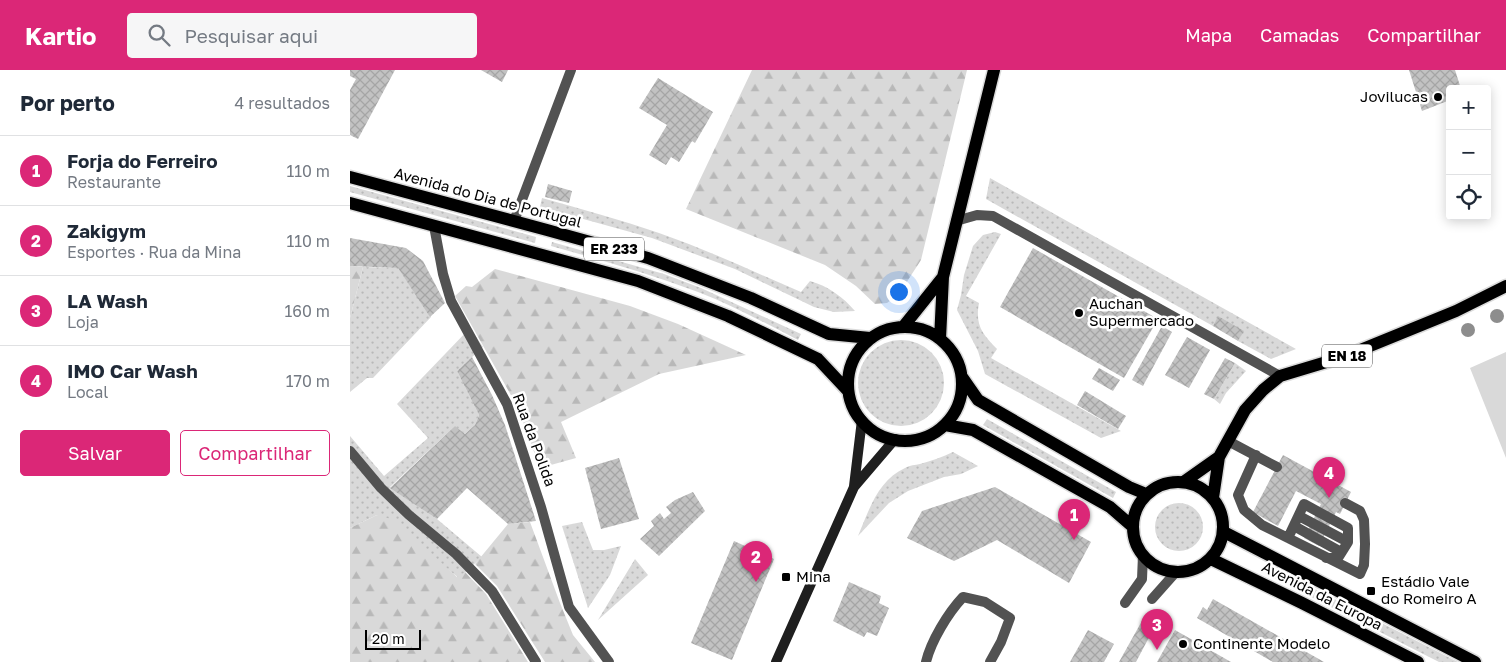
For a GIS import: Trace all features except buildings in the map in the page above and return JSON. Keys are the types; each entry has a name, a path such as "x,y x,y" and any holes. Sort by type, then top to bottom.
{"main road":[{"path":"940,339 942,277 994,70"},
{"name":"Avenida do Dia de Portugal","path":"350,177 657,262 751,298 829,334 870,338"},
{"name":"ER 233","path":"350,203 638,281 728,316 818,359 848,390"},
{"path":"903,327 942,277"},
{"name":"EN 18","path":"1213,498 1219,457 1228,440 1245,410 1263,390 1280,376 1344,357 1456,310 1506,286"},
{"path":"899,326 903,327 921,329 933,334 946,344 957,361 962,377 962,390 957,407 945,425 922,439 904,441 886,438 872,431 855,412 848,390 848,374 853,358 870,338 882,331 899,326"},
{"path":"962,377 978,400 1129,487 1146,494"},
{"path":"854,487 862,420"},
{"path":"945,425 973,430 1110,507 1133,527"},
{"path":"776,662 854,487 895,439"},
{"name":"EN 18","path":"1185,482 1219,457"},
{"path":"1178,481 1185,482 1196,484 1213,498 1220,508 1224,532 1220,546 1210,559 1195,569 1186,572 1176,572 1155,566 1143,555 1136,542 1133,527 1134,515 1146,494 1162,484 1178,481"},
{"name":"Avenida da Europa","path":"1224,532 1475,662"},
{"name":"Avenida da Europa","path":"1210,559 1418,662"}],"street":[{"path":"514,222 570,70"},
{"path":"956,221 977,215 994,216 1280,376"},
{"name":"Rua da Polida","path":"434,226 451,301 507,404 541,507 569,607 609,662"},
{"path":"1228,440 1277,467"},
{"path":"350,451 381,488 408,514 456,554 492,591 536,662"},
{"path":"1256,455 1238,495 1244,510 1262,525 1360,574 1364,565 1364,520 1360,511 1345,503"},
{"path":"1288,538 1304,504 1346,526 1348,528 1348,542 1342,552 1338,558 1326,558"},
{"path":"1294,526 1342,552"},
{"path":"1125,603 1142,579 1143,555"},
{"path":"1152,599 1176,572"},
{"path":"926,662 940,630 953,608 963,598 985,602 1010,618 1001,642 990,662"}],"green space":[{"path":"752,70 967,70 921,260 899,294 887,303 875,304 856,286 825,265 686,209"},
{"path":"990,178 1296,349 1271,359 1238,341 1243,331 1218,317 1213,326 986,199"},
{"path":"350,186 536,237 535,243 350,192"},
{"path":"542,198 677,240 801,292 810,281 817,283 835,293 855,311 834,312 814,307 735,269 652,238 540,207"},
{"path":"995,232 1001,234 966,296 979,303 978,317 981,329 987,339 997,349 991,358 1121,431 1101,438 985,374 978,351 957,310 964,275 973,246 983,235"},
{"path":"552,242 664,274 701,288 801,334 798,340 711,297 644,273 551,246"},
{"path":"350,266 363,267 350,318"},
{"path":"363,267 398,268 431,317 373,378 367,378 350,392 350,318"},
{"path":"495,269 630,306 678,324 746,355 659,374 561,422 576,458 540,468 517,406 455,296 466,286 472,287"},
{"path":"470,328 483,347 457,371 479,415 475,425 465,434 455,426 390,487 437,519 482,557 459,578 377,515 350,528 350,436 384,476 428,438 397,404"},
{"path":"901,340 917,343 925,347 937,359 941,367 944,383 941,399 937,407 925,419 917,423 901,426 885,423 877,419 865,407 861,399 858,383 861,367 865,359 877,347 885,343"},
{"path":"1506,352 1506,458 1470,368"},
{"path":"1235,363 1246,371 1226,393 1220,404 1214,399"},
{"path":"987,419 1116,492 1113,498 983,425"},
{"path":"953,452 978,466 961,474 944,477 908,491 889,503 858,536 871,506 888,480 907,467"},
{"path":"1179,503 1188,505 1196,510 1201,518 1203,527 1201,536 1196,544 1188,549 1179,551 1170,549 1162,544 1157,536 1155,527 1157,518 1162,510 1170,505"},
{"path":"377,515 394,520 457,577 465,572 486,594 528,662 350,662 350,528"},
{"path":"530,522 573,635 595,662 545,662 497,586 475,564 508,524"},
{"path":"582,522 593,550 604,550 621,546 610,575 588,608 562,526"},
{"path":"635,559 648,575 598,620"},
{"path":"1274,568 1458,662 1439,662 1270,576"}],"place":[{"name":"Jovilucas","path":"1438,97"},
{"name":"Auchan Supermercado","path":"1079,313"},
{"name":"IMO Car Wash","path":"1329,498"},
{"name":"Forja do Ferreiro","path":"1074,540"},
{"name":"Mina","path":"786,577"},
{"name":"Zakigym","path":"756,582"},
{"name":"Estádio Vale do Romeiro A","path":"1371,591"},
{"name":"Continente Modelo","path":"1183,644"},
{"name":"LA Wash","path":"1157,650"}]}
